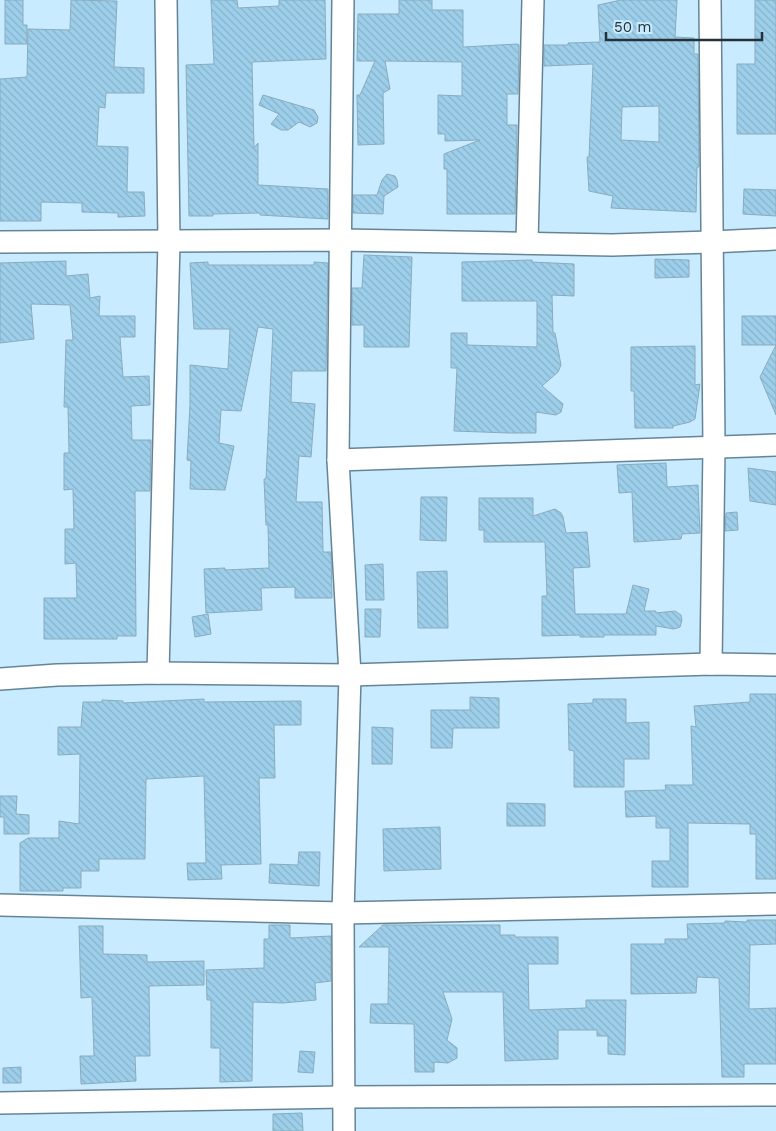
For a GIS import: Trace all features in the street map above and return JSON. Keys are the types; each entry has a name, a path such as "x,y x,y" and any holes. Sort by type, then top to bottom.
{"street":[{"path":"158,673 169,242 166,0"},
{"path":"343,0 342,240 338,460 350,675 343,912 344,1131"},
{"path":"527,243 533,0"},
{"path":"710,0 714,446 711,664"},
{"path":"0,242 342,240 612,245 776,239"},
{"path":"338,460 776,445"},
{"path":"0,679 57,675 158,673 350,675 711,664 776,665"},
{"path":"0,905 343,912 776,904"},
{"path":"0,1103 776,1094"}],"building":[{"path":"5,0 23,0 23,25 27,25 27,44 5,44"},
{"path":"71,0 117,1 114,67 144,68 144,93 106,93 105,108 99,107 97,146 128,147 127,192 144,192 145,216 118,217 118,213 82,212 82,203 41,202 41,221 0,221 0,79 27,77 28,29 70,30"},
{"path":"211,0 237,0 238,8 279,6 279,0 325,0 326,59 252,62 254,148 258,143 258,185 328,189 328,219 260,215 260,213 189,216 186,65 214,64"},
{"path":"399,0 432,0 432,10 463,10 463,47 519,45 518,94 507,94 507,125 517,125 515,214 447,214 447,169 444,169 444,154 480,140 445,141 445,134 438,134 438,95 462,96 462,62 385,61 390,89 383,93 384,144 358,145 357,95 360,95 375,61 357,61 358,14 399,14"},
{"path":"621,0 677,0 675,37 694,38 694,54 698,54 699,167 697,167 696,212 611,208 613,196 589,191 587,157 589,157 593,64 544,66 544,45 600,42 598,5","holes":["659,106 659,142 621,140 622,107"]},
{"path":"755,0 776,0 776,134 737,134 737,64 755,64"},
{"path":"263,95 314,110 318,117 317,123 310,127 299,122 288,130 281,130 271,124 279,114 259,105"},
{"path":"387,174 395,176 398,187 384,196 383,214 353,213 353,195 377,195 382,180"},
{"path":"744,189 776,190 776,216 743,214"},
{"path":"364,255 412,257 409,347 364,347 364,325 352,325 352,288 362,288"},
{"path":"655,259 689,260 689,277 655,278"},
{"path":"532,260 532,262 574,264 574,296 552,295 553,333 555,333 561,365 558,372 542,386 563,404 561,412 556,415 536,412 536,433 454,431 457,368 451,368 451,333 467,333 467,345 537,347 537,301 462,301 462,262"},
{"path":"66,261 66,276 88,274 90,298 100,296 99,316 135,316 135,337 120,337 123,377 149,376 150,405 131,406 132,440 151,440 150,491 135,491 136,636 117,636 117,639 44,639 44,598 77,598 76,563 65,564 65,529 74,529 73,489 64,490 64,453 69,453 68,407 64,407 66,340 73,340 70,305 31,304 34,339 0,343 0,263"},
{"path":"208,262 208,265 314,265 314,262 328,263 326,371 292,371 291,402 315,404 311,457 299,456 296,502 322,502 323,552 331,552 332,598 295,598 295,587 261,588 262,610 206,613 204,569 269,568 264,479 266,479 273,329 258,327 241,411 221,410 219,443 234,446 225,490 190,489 191,461 187,460 190,365 228,369 230,329 194,329 190,263"},
{"path":"742,316 776,316 776,345 742,345"},
{"path":"776,345 776,415 760,377"},
{"path":"695,346 695,385 700,384 695,419 673,426 673,428 635,428 634,391 631,391 631,347"},
{"path":"666,463 667,487 698,485 700,533 682,534 681,539 634,542 632,492 619,493 617,465"},
{"path":"748,468 776,472 776,505 750,501"},
{"path":"421,497 447,497 446,541 420,540"},
{"path":"479,498 533,498 533,516 555,509 563,517 566,533 587,532 590,567 573,568 575,614 626,614 633,585 649,589 644,611 656,611 656,613 675,611 681,615 680,627 674,629 656,626 656,635 604,635 604,637 580,637 580,635 542,636 542,596 547,596 545,542 484,542 484,530 479,530"},
{"path":"737,512 738,530 725,531 726,513"},
{"path":"383,564 384,600 366,600 365,565"},
{"path":"447,571 448,628 418,628 417,572"},
{"path":"365,609 381,609 380,637 365,637"},
{"path":"208,614 211,634 195,637 192,617"},
{"path":"750,694 776,694 776,879 756,879 756,834 750,834 750,824 688,823 688,887 652,887 652,861 670,861 670,828 656,828 656,816 626,817 625,791 666,790 665,785 693,785 691,726 696,727 694,706 750,702"},
{"path":"470,697 499,698 499,728 453,728 452,748 431,748 431,710 470,710"},
{"path":"204,699 204,702 301,701 301,725 274,725 275,778 259,778 261,864 221,865 222,879 188,880 187,863 206,863 204,776 146,779 145,859 99,859 99,871 81,871 81,888 63,888 63,891 20,891 20,843 28,838 59,838 59,821 79,824 80,754 58,755 58,727 81,727 83,702 102,702 102,700 123,701 123,703"},
{"path":"593,699 626,699 626,723 649,722 649,759 624,759 624,787 574,787 574,751 569,750 568,704 593,703"},
{"path":"372,727 393,728 392,764 372,764"},
{"path":"0,796 17,796 16,814 29,815 29,834 4,834 4,817 0,817"},
{"path":"507,803 545,804 545,826 507,826"},
{"path":"440,827 441,869 384,871 383,829"},
{"path":"299,852 320,852 319,886 269,883 270,864 298,865"},
{"path":"747,920 776,920 776,944 750,945 749,1009 776,1008 776,1064 744,1064 744,1077 722,1077 719,978 697,977 696,993 631,994 631,944 665,944 665,939 688,939 687,924 725,923 725,921 747,922"},
{"path":"269,925 290,925 290,938 331,936 331,981 315,983 316,1000 283,1003 253,1002 252,1081 220,1082 220,1048 211,1048 211,1000 207,1000 206,970 264,968 264,939 269,939"},
{"path":"383,925 500,925 500,935 558,937 558,964 528,964 529,1010 586,1008 586,1000 626,1000 625,1055 608,1054 608,1036 597,1036 597,1030 558,1030 558,1059 505,1061 503,992 443,992 452,1019 447,1040 457,1048 457,1058 448,1063 434,1062 434,1072 415,1072 414,1024 370,1023 371,1004 388,1004 389,947 359,947"},
{"path":"79,926 103,926 103,954 147,955 147,962 204,961 204,985 149,986 150,1056 135,1056 136,1081 81,1084 80,1056 94,1056 92,997 81,998"},
{"path":"300,1051 315,1052 313,1073 298,1072"},
{"path":"21,1067 21,1083 3,1083 3,1068"},
{"path":"302,1113 303,1131 273,1131 273,1114"}]}
